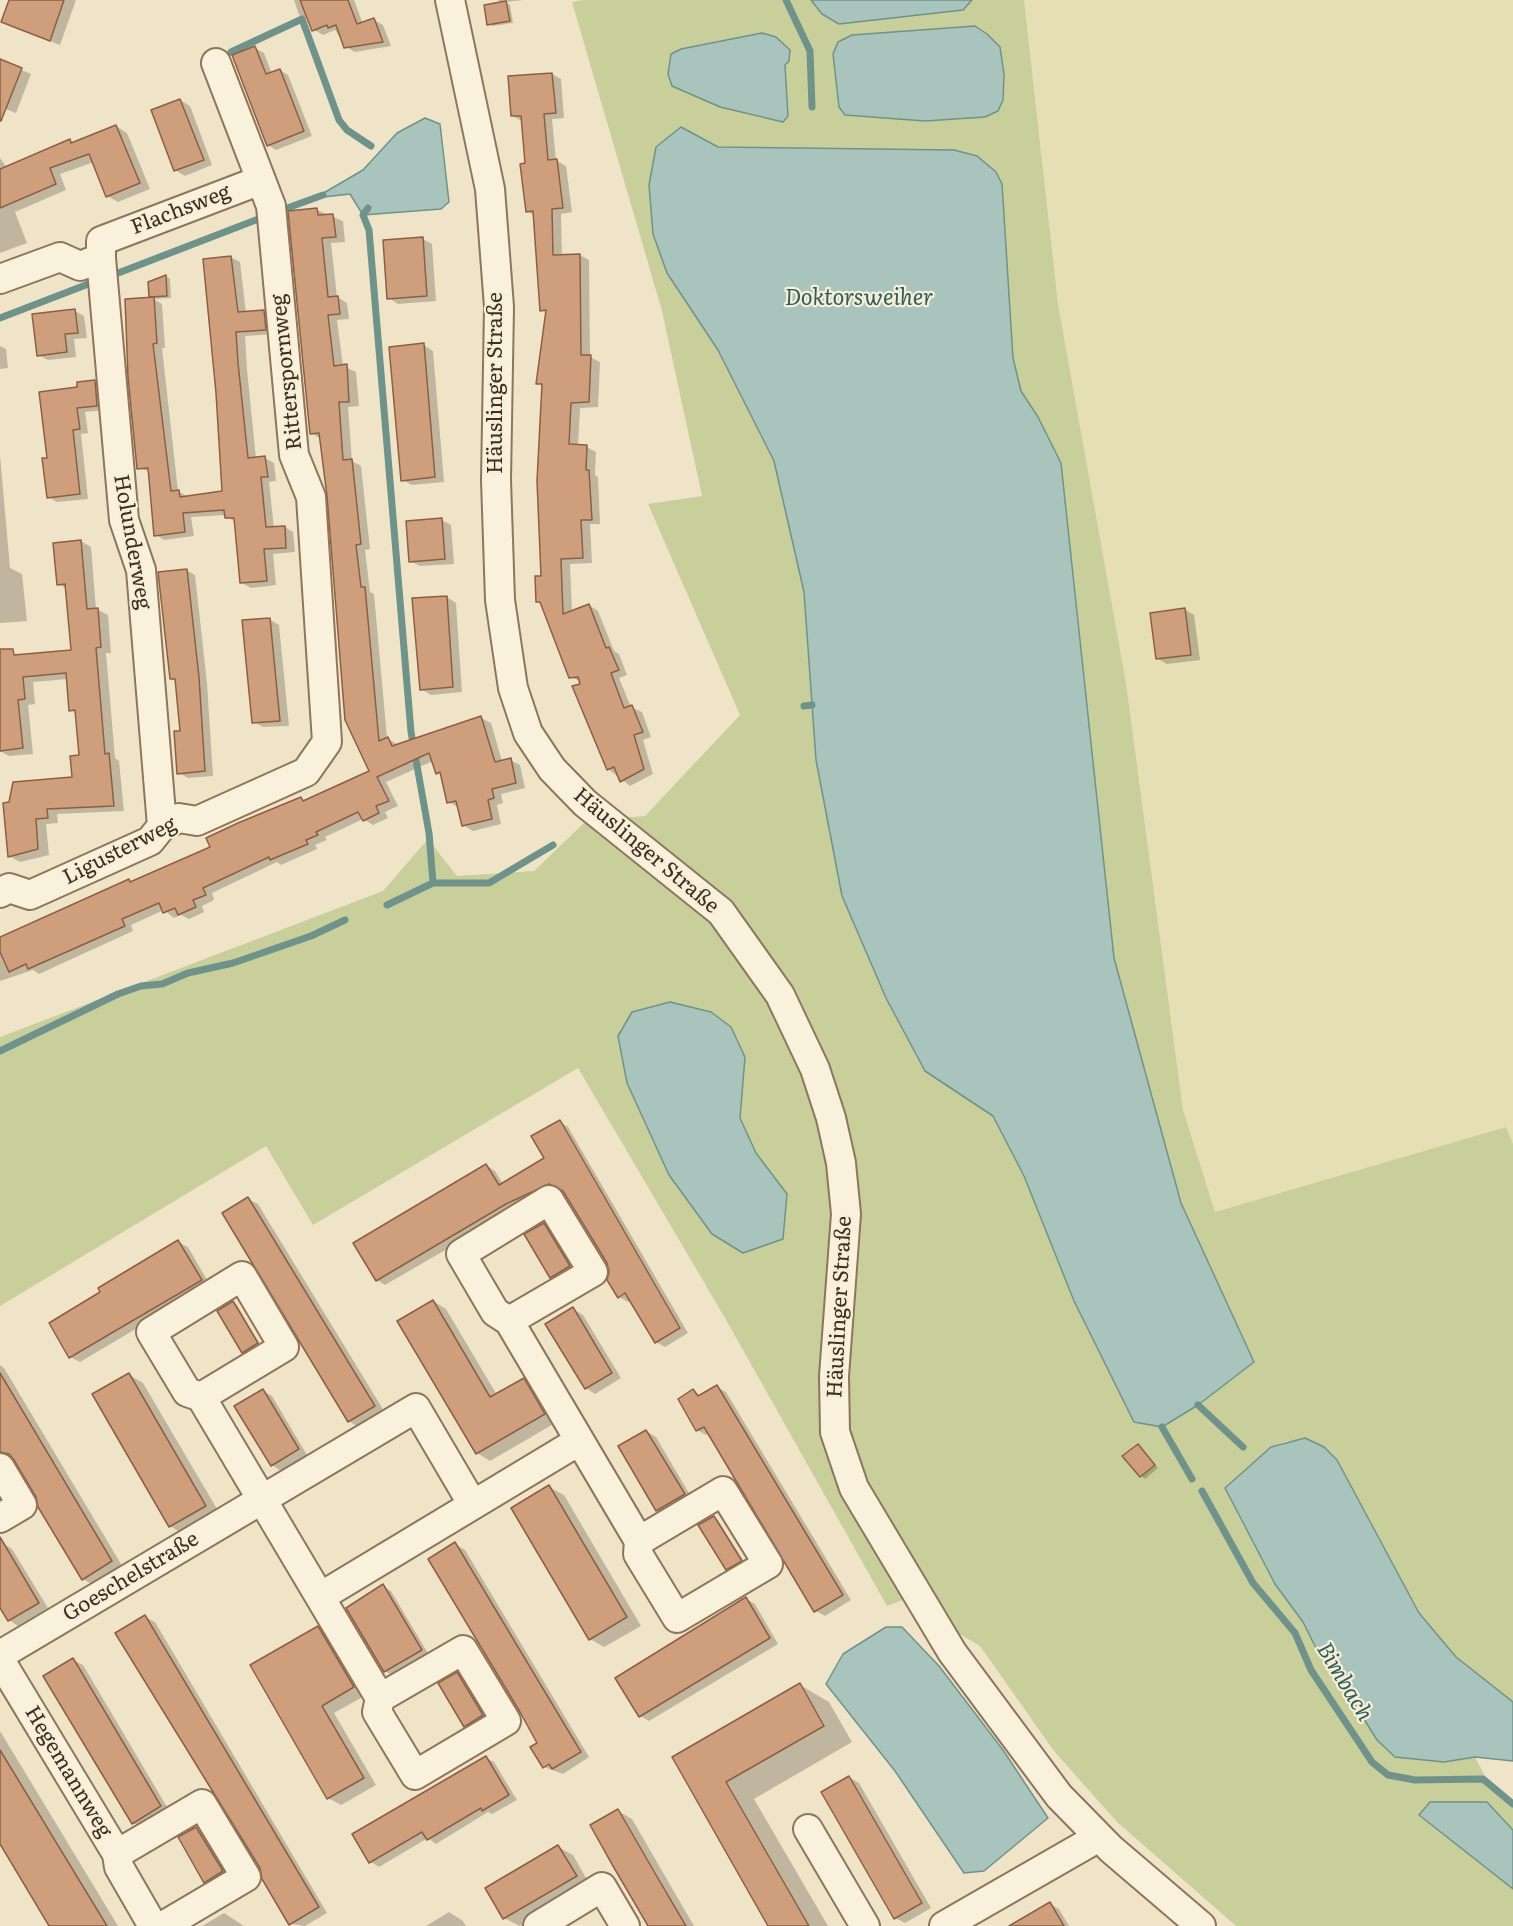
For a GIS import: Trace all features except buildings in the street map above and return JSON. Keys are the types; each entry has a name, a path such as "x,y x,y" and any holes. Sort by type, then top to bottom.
{"street":[{"name":"Häuslinger Straße","path":"450,0 490,189 499,307 496,480 500,600 513,688 528,733 552,769 585,803 721,912 780,995 815,1069 831,1118 841,1163 846,1214 834,1376 835,1432 854,1488 952,1652 1059,1796 1099,1837 1201,1926"},
{"path":"216,63 261,180"},
{"name":"Flachsweg","path":"101,258 101,241 261,180"},
{"name":"Ritterspornweg","path":"261,180 271,206 294,455 311,497 327,742"},
{"path":"0,279 60,257 80,266 101,258"},
{"name":"Holunderweg","path":"101,258 124,520 141,570 162,826"},
{"name":"Ligusterweg","path":"0,893 9,888 30,895 150,841 162,826 179,818 197,821 306,772 327,742"},
{"path":"509,1321 592,1272 549,1200 461,1254 495,1312 509,1321 579,1439 639,1541 638,1554 677,1618 768,1564 723,1491 639,1541"},
{"path":"201,1397 284,1347 242,1275 151,1332 187,1392 201,1397 380,1698 377,1712 415,1775 507,1722 463,1650 380,1698"},
{"name":"Goeschelstraße","path":"0,1655 417,1408 473,1505"},
{"path":"320,1597 579,1439"},
{"path":"0,1468 22,1505 0,1518"},
{"name":"Hegemannweg","path":"0,1660 117,1854 119,1867 153,1926"},
{"name":"Hegemannweg","path":"117,1854 202,1804 246,1877 163,1926"},
{"path":"808,1829 865,1926"},
{"path":"944,1926 982,1917 1099,1837"},
{"path":"538,1926 602,1887 625,1926"}],"shaded area":[{"path":"1024,0 1513,0 1513,1144 1506,1127 1215,1212 1183,1110 1126,683 1058,304"}],"green space":[{"path":"584,0 811,0 839,24 970,3 972,0 1024,0 1058,304 1126,683 1183,1110 1215,1212 1506,1127 1513,1144 1513,1702 1456,1657 1419,1613 1337,1461 1324,1447 1287,1441 1271,1447 1225,1488 1275,1584 1303,1622 1318,1652 1339,1679 1355,1708 1395,1757 1444,1762 1475,1757 1491,1788 1513,1808 1513,1830 1487,1802 1419,1815 1513,1889 1513,1926 1236,1926 1117,1822 1054,1751 980,1646 903,1600 887,1606 725,1318 578,1068 313,1225 266,1146 0,1306 0,1037 383,891 428,839 457,876 534,871 586,821 645,816 740,715 648,504 702,496 662,311 572,2","holes":["975,27 925,121 846,115 918,31","789,61 785,65 766,119 720,107 672,86","681,127 718,147 1002,184 1013,358 1021,391 1038,417 1061,463 1114,958 1181,1203 1254,1362 1198,1405 1162,1427 1134,1422 1074,1301 1024,1176 993,1116 925,1071 816,760 804,592 774,461 718,350 667,273"]}],"water":[{"path":"811,0 972,0 963,10 839,24 822,14"},
{"path":"975,26 1000,47 1004,74 1003,100 998,111 985,117 925,121 845,115 839,107 833,54 838,42 852,35"},
{"path":"762,33 776,37 790,50 789,61 785,65 788,116 783,122 720,107 672,86 668,74 671,54 681,49"},
{"path":"425,118 440,124 449,202 441,209 363,215 350,194 315,198 363,170 397,133"},
{"name":"Doktorsweiher","path":"681,127 718,147 954,150 977,156 996,172 1002,184 1013,358 1021,391 1038,417 1061,463 1114,958 1181,1203 1254,1362 1198,1405 1162,1427 1134,1422 1074,1301 1024,1176 993,1116 925,1071 886,998 842,896 816,760 804,592 774,461 718,350 667,273 653,234 649,185 656,147"},
{"path":"670,1002 711,1012 731,1027 745,1057 740,1118 756,1153 787,1194 783,1239 743,1253 712,1234 669,1175 627,1083 618,1036 632,1012"},
{"path":"1305,1438 1324,1447 1337,1460 1419,1613 1456,1657 1513,1702 1513,1761 1475,1757 1444,1762 1395,1757 1377,1740 1339,1679 1318,1652 1303,1622 1275,1584 1225,1488 1271,1447"},
{"path":"886,1627 902,1627 939,1666 1003,1750 1048,1818 984,1871 964,1873 895,1771 826,1684 843,1654"},
{"path":"1430,1802 1487,1802 1513,1830 1513,1889 1419,1815"}],"waterway":[{"name":"Bimbach","path":"786,0 810,51 812,107"},
{"path":"231,52 302,19 339,120 347,130 371,146"},
{"path":"282,210 323,195"},
{"path":"368,208 363,215 369,230 411,732 429,833 433,883"},
{"path":"113,275 261,218"},
{"path":"0,318 91,283"},
{"path":"804,706 812,705"},
{"path":"387,905 433,883 489,883 553,845"},
{"path":"0,1051 118,994 141,986 162,984 188,973 233,963 311,936 345,920"},
{"path":"1198,1405 1243,1447"},
{"name":"Bimbach","path":"1162,1427 1192,1479"},
{"name":"Bimbach","path":"1202,1491 1253,1583 1295,1633 1311,1670 1372,1762 1388,1775 1415,1780 1483,1779 1513,1804"}]}
